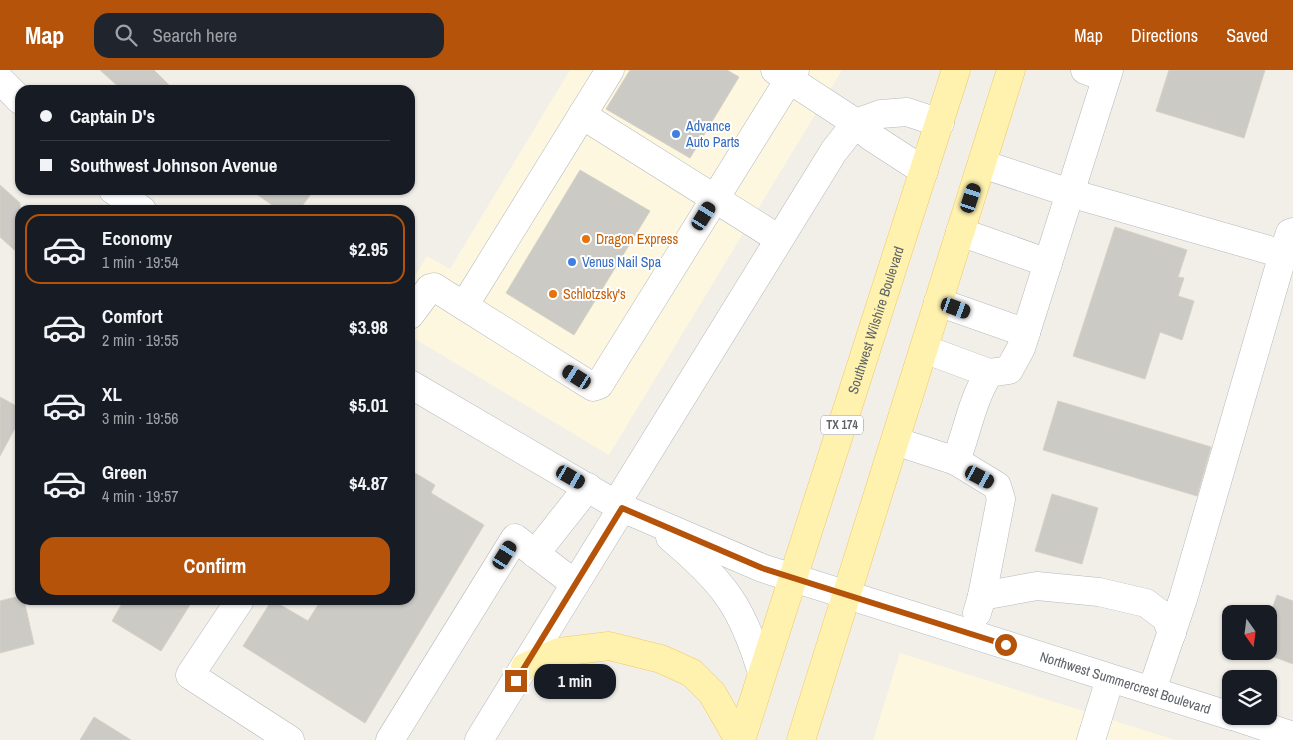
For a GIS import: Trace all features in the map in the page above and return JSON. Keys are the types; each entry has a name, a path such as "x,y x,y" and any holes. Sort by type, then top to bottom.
{"main road":[{"name":"Southwest Wilshire Boulevard","path":"740,740 956,70"},
{"path":"800,740 1011,70"},
{"path":"525,666 559,652 609,646 661,659 692,674 712,693 740,740"}],"street":[{"path":"464,306 610,70"},
{"path":"415,308 430,288 434,287 593,387 596,386 714,199 786,73 856,123 870,136 924,171"},
{"path":"924,349 988,373 1009,370 1021,348 1070,193 1100,73"},
{"path":"0,80 15,95"},
{"path":"479,740 575,584 619,506 834,151 856,123 881,114 907,112 940,123"},
{"path":"582,115 779,239"},
{"path":"982,164 1070,193 1288,243 1172,633 1152,690"},
{"path":"121,195 135,205"},
{"path":"960,232 1048,263"},
{"path":"938,302 1026,333"},
{"path":"956,461 965,439 977,391 988,373"},
{"name":"Northwest Summercrest Boulevard","path":"415,387 588,486 619,506 762,568 1222,713"},
{"path":"895,441 956,461 997,486 1001,499 982,596 971,634"},
{"path":"535,554 588,486"},
{"path":"647,519 696,560 720,584 738,607 748,627 762,673"},
{"path":"390,740 515,538 575,584"},
{"path":"982,596 1037,586 1100,592 1146,603 1166,618 1172,633"},
{"path":"237,605 190,675 290,740"},
{"path":"1091,740 1110,679"},
{"name":"Northwest Summercrest Boulevard","path":"1259,725 1293,736"}],"shaded area":[{"path":"570,70 842,70 609,455 415,339 415,276 427,256 450,269"},
{"path":"900,653 1175,740 873,740"}],"building":[{"path":"100,70 154,70 169,85 116,85"},
{"name":"Advance Auto Parts","path":"630,70 727,70 739,77 690,158 606,109"},
{"path":"1169,70 1265,70 1244,138 1156,111"},
{"path":"580,170 650,211 574,335 506,293"},
{"path":"0,185 20,203 20,205 15,205 15,250 0,237"},
{"path":"258,195 310,195 303,205 272,205"},
{"path":"1115,227 1187,250 1178,277 1184,278 1178,296 1194,301 1182,340 1160,332 1145,379 1073,356"},
{"path":"0,397 15,405 15,428 0,456"},
{"path":"1058,401 1211,447 1197,496 1043,450"},
{"path":"415,473 435,485 431,493 484,525 365,723 243,646 269,605 281,605 308,621 318,605 415,605"},
{"path":"1052,494 1098,508 1082,564 1035,551"},
{"path":"1277,595 1293,601 1293,664 1278,658 1278,605 1274,605"},
{"path":"15,597 15,605 25,605 34,644 0,653 0,601"},
{"path":"121,605 190,605 161,651 112,621"},
{"path":"94,717 131,740 80,740"}],"place":[{"name":"Advance Auto Parts","path":"676,134"},
{"name":"Dragon Express","path":"586,239"},
{"name":"Venus Nail Spa","path":"572,262"},
{"name":"Schlotzsky's","path":"553,294"}],"route":[{"path":"516,681 622,508 762,568 1006,645"}]}
